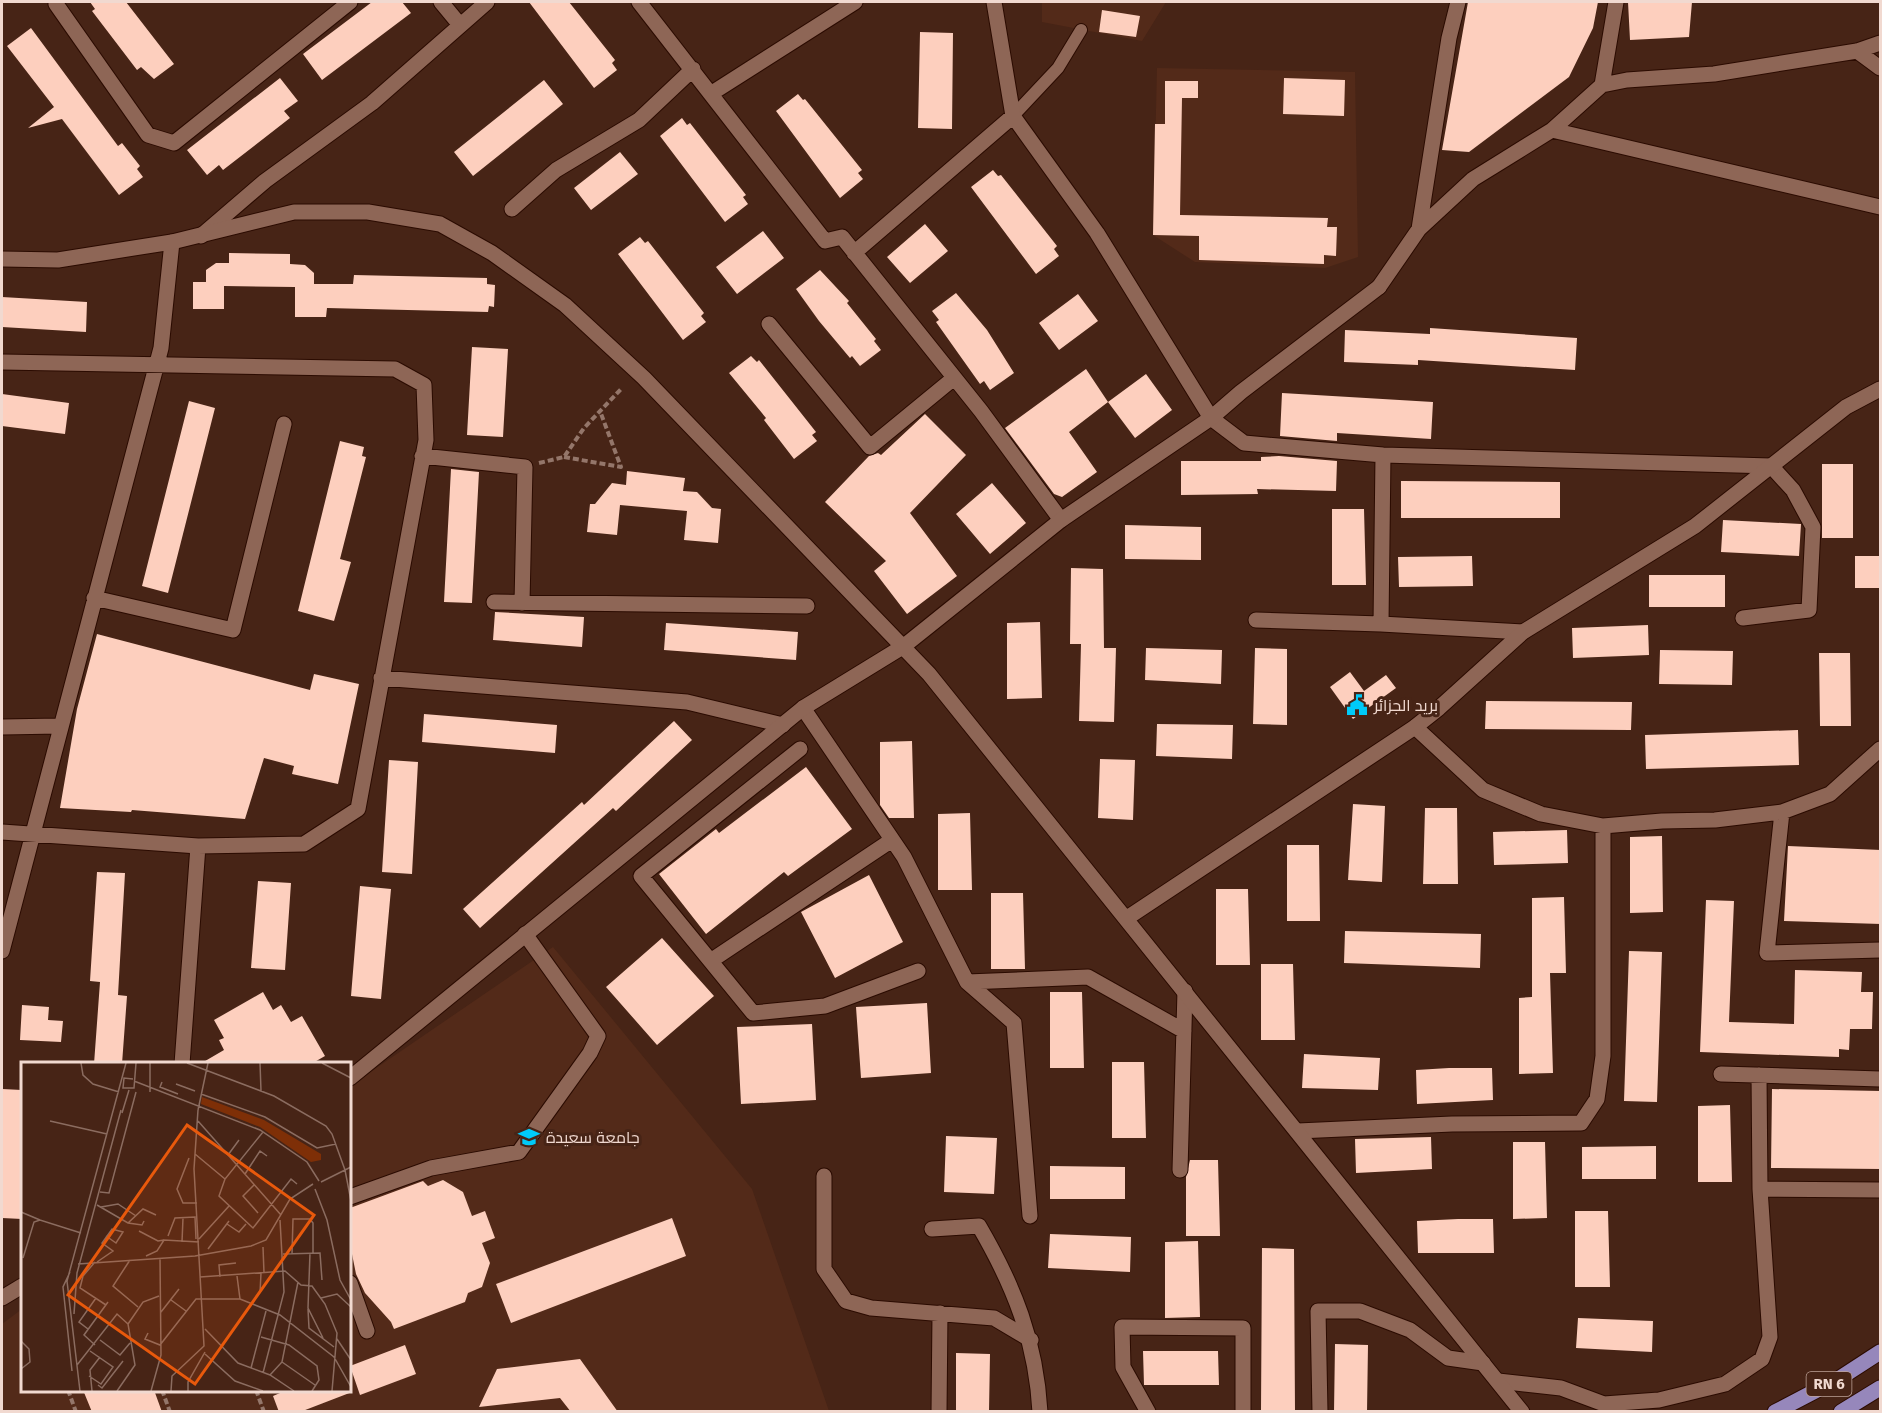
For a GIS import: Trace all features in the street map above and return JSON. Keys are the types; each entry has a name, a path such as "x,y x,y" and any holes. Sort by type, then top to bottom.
{"main road":[{"name":"RN 6","path":"1775,1412 1840,1378 1881,1352"},
{"name":"RN 6","path":"1841,1412 1881,1388"}],"street":[{"path":"57,2 56,4 148,135 174,143 350,2"},
{"path":"441,2 460,25"},
{"path":"201,236 265,181 372,103 487,2"},
{"path":"639,2 825,241 842,237 981,411 1060,520"},
{"path":"712,93 855,2"},
{"path":"994,2 1013,116 1097,233 1211,418 1244,443 1383,455 1771,466 1793,490 1813,527 1809,610 1743,618"},
{"path":"1419,229 1449,38 1458,2"},
{"path":"1602,85 1616,2"},
{"path":"351,1077 803,708 904,646 1060,520 1211,418 1241,392 1379,287 1419,229 1473,179 1552,130 1602,85 1627,80 1714,74 1857,51 1881,42"},
{"path":"1857,51 1881,68"},
{"path":"512,210 556,170 639,120 693,69"},
{"path":"854,253 1013,116"},
{"path":"1552,130 1881,207"},
{"path":"2,259 58,260 172,242 294,212 368,212 440,224 492,253 565,305 644,378 904,646 1127,918 1522,1412"},
{"path":"2,951 59,726 161,348 172,242"},
{"path":"769,324 870,447 954,378"},
{"path":"2,362 395,369 424,385 426,440 358,809 304,843 198,846 2,832"},
{"path":"1127,918 1415,726 1439,708 1523,632 1695,526 1846,407 1881,389"},
{"path":"94,598 233,630 284,424"},
{"path":"1381,624 1383,455"},
{"path":"422,456 525,467 522,603"},
{"path":"494,602 807,606"},
{"path":"1256,620 1523,632"},
{"path":"381,678 687,702 783,725"},
{"path":"803,708 904,857 967,982 1014,1023 1030,1216"},
{"path":"2,727 59,726"},
{"path":"1415,726 1483,790 1541,814 1603,826 1662,821 1714,820 1782,812 1830,794 1881,749"},
{"path":"800,749 641,876 712,960 753,1013 825,1006 918,971"},
{"path":"1782,812 1767,953 1881,950"},
{"path":"1298,1131 1452,1124 1581,1123 1597,1100 1603,1056 1603,826"},
{"path":"712,960 892,840"},
{"path":"182,1062 198,846"},
{"path":"351,1197 431,1168 519,1152 590,1053 598,1036 525,934"},
{"path":"967,982 1088,977 1184,1032"},
{"path":"1180,1170 1185,991"},
{"path":"1721,1074 1881,1079"},
{"path":"1498,1381 1561,1388 1604,1404 1659,1400 1725,1384 1762,1359 1770,1337 1760,1189 1759,1075"},
{"path":"824,1176 824,1269 846,1301 871,1308 994,1318 1031,1340"},
{"path":"1760,1189 1881,1190"},
{"path":"932,1229 979,1226 1006,1273 1031,1340 1040,1412"},
{"path":"351,1286 367,1331"},
{"path":"2,1298 21,1287"},
{"path":"1320,1412 1318,1311 1360,1311 1410,1330 1448,1359 1484,1363"},
{"path":"939,1412 940,1313"},
{"path":"1148,1412 1123,1367 1122,1327 1243,1328 1244,1412"}],"lane":[{"path":"1013,116 1058,68 1081,30"}],"path":[{"path":"564,458 600,411 622,388"},
{"path":"525,467 564,458 621,467 600,411"},
{"path":"69,1392 76,1412"},
{"path":"163,1392 170,1412"},
{"path":"257,1392 264,1412"}],"shaded area":[{"path":"1042,2 1166,2 1142,41 1042,22"},
{"path":"1157,68 1355,72 1358,257 1325,268 1195,262 1153,235"},
{"name":"جامعة سعيدة","path":"553,947 752,1189 829,1411 2,1412 2,1324 21,1310 21,1392 351,1392 351,1085"}],"building":[{"path":"90,2 126,2 174,64 154,79 141,67 137,70 92,11 95,9"},
{"path":"372,2 402,2 411,13 322,80 303,54"},
{"path":"529,2 569,2 615,60 612,63 617,70 594,88"},
{"path":"1468,2 1598,2 1593,28 1569,77 1469,152 1442,150"},
{"path":"1628,2 1692,2 1689,37 1630,40"},
{"path":"1102,10 1140,16 1136,37 1099,32"},
{"path":"31,28 118,146 122,143 140,166 137,169 143,177 119,195 62,119 28,128 54,107 7,46"},
{"path":"920,32 953,33 952,129 918,128"},
{"path":"280,78 298,101 284,111 290,118 223,170 219,165 207,175 187,150"},
{"path":"1284,78 1345,80 1344,116 1283,114"},
{"path":"544,80 563,104 473,176 454,152"},
{"path":"1165,81 1198,81 1198,98 1182,98 1180,215 1328,218 1327,227 1337,227 1336,256 1324,255 1324,264 1199,260 1199,236 1153,235 1155,124 1165,124"},
{"path":"798,94 803,100 805,99 862,170 858,173 863,179 840,198 776,111"},
{"path":"682,118 687,125 690,123 746,195 743,197 748,204 725,222 660,136"},
{"path":"620,152 638,174 591,210 574,188"},
{"path":"993,170 998,176 1001,175 1057,246 1054,249 1059,256 1036,274 971,187"},
{"path":"925,224 948,251 910,283 887,257"},
{"path":"763,231 784,258 737,294 716,267"},
{"path":"640,237 645,243 648,241 704,313 701,316 706,322 683,340 618,254"},
{"path":"229,253 290,254 290,264 305,265 314,273 314,284 353,284 354,275 487,278 487,284 495,285 494,307 489,306 488,312 327,308 326,317 295,317 295,287 224,286 224,309 193,309 193,282 206,282 206,270 216,263 229,263"},
{"path":"820,270 849,301 847,303 876,339 874,341 881,350 860,366 852,356 850,358 819,321 796,289"},
{"path":"956,293 987,330 1014,373 990,390 984,381 980,384 936,322 939,320 932,311"},
{"path":"1078,294 1098,321 1059,350 1039,323"},
{"path":"2,297 87,302 86,332 2,327"},
{"path":"1430,328 1577,338 1575,370 1418,360 1418,365 1344,362 1345,330 1430,334"},
{"path":"472,347 508,349 503,437 467,435"},
{"path":"751,356 757,362 759,360 816,432 812,435 817,441 794,459 764,420 766,418 729,373"},
{"path":"1086,369 1108,402 1069,432 1097,472 1062,497 1054,494 1005,428"},
{"path":"1146,374 1172,410 1135,438 1108,402"},
{"path":"1282,393 1433,402 1431,439 1337,433 1337,441 1280,436"},
{"path":"2,394 69,403 65,434 2,426"},
{"path":"189,401 215,408 168,593 142,586"},
{"path":"925,414 966,455 910,513 957,576 907,614 874,571 886,561 825,502 869,456 878,453 881,455"},
{"path":"340,441 364,447 362,456 366,457 340,559 351,562 334,621 298,611"},
{"path":"1279,456 1337,461 1336,491 1257,489 1258,494 1181,495 1181,461 1261,461 1261,457"},
{"path":"1822,464 1853,464 1853,538 1822,538"},
{"path":"451,469 479,472 472,603 444,602"},
{"path":"627,471 685,478 683,491 697,492 712,508 721,509 718,543 684,540 687,511 620,505 617,535 587,532 590,504 595,504 612,483 626,485"},
{"path":"1401,481 1560,482 1560,518 1401,518"},
{"path":"992,483 1026,523 990,554 956,514"},
{"path":"1332,509 1364,509 1366,585 1332,585"},
{"path":"1723,520 1801,524 1799,556 1721,552"},
{"path":"1125,525 1201,527 1201,560 1125,559"},
{"path":"1472,556 1473,586 1399,587 1398,557"},
{"path":"1855,556 1881,556 1881,588 1855,588"},
{"path":"1071,568 1103,569 1104,648 1116,648 1114,722 1079,721 1081,644 1070,644"},
{"path":"1649,575 1725,575 1725,607 1649,607"},
{"path":"495,612 584,617 582,647 493,640"},
{"path":"1040,622 1042,698 1007,699 1007,623"},
{"path":"666,623 798,632 796,660 664,650"},
{"path":"1648,625 1649,655 1573,658 1572,628"},
{"path":"97,634 310,690 314,674 359,684 338,784 292,774 294,766 264,758 245,819 132,810 131,812 60,808 77,709"},
{"path":"1146,648 1222,650 1221,684 1145,680"},
{"path":"1255,648 1287,649 1287,725 1253,724"},
{"path":"1660,650 1733,651 1732,685 1659,684"},
{"path":"1819,653 1850,653 1851,726 1820,726"},
{"name":"بريد الجزائر","path":"1350,672 1364,691 1386,675 1396,688 1353,719 1330,687"},
{"path":"1486,701 1632,702 1631,730 1485,729"},
{"path":"424,714 557,725 555,753 422,742"},
{"path":"674,721 692,740 616,811 613,808 480,928 463,909 582,802 584,805"},
{"path":"1157,724 1233,725 1232,759 1156,756"},
{"path":"1798,730 1799,765 1646,769 1645,735"},
{"path":"912,741 914,818 889,818 880,805 880,742"},
{"path":"1100,759 1135,760 1133,820 1098,818"},
{"path":"389,760 418,762 412,874 382,872"},
{"path":"806,767 852,829 788,876 784,872 706,934 659,874 716,829 719,833"},
{"path":"1353,804 1385,806 1382,882 1348,880"},
{"path":"1425,808 1457,808 1458,884 1423,884"},
{"path":"970,813 972,890 938,890 938,814"},
{"path":"1567,830 1568,863 1494,865 1493,832"},
{"path":"1662,836 1663,912 1630,913 1630,837"},
{"path":"1287,845 1319,845 1320,921 1287,921"},
{"path":"1788,846 1881,850 1881,924 1784,921"},
{"path":"97,872 125,873 118,995 127,996 122,1062 94,1062 100,982 90,981"},
{"path":"869,875 903,942 835,978 801,912"},
{"path":"258,881 291,883 285,970 251,968"},
{"path":"360,886 391,889 381,999 351,996"},
{"path":"1216,889 1248,889 1250,965 1216,965"},
{"path":"991,893 1023,893 1025,969 991,969"},
{"path":"1564,897 1566,973 1550,973 1553,1073 1519,1074 1519,998 1532,997 1532,898"},
{"path":"1706,900 1734,901 1729,1022 1794,1024 1795,970 1862,972 1861,992 1873,992 1872,1029 1850,1029 1849,1050 1839,1049 1839,1057 1700,1052"},
{"path":"1345,931 1481,934 1480,968 1344,963"},
{"path":"662,938 714,996 657,1045 606,987"},
{"path":"1629,951 1662,952 1657,1102 1624,1101"},
{"path":"1261,964 1293,964 1295,1040 1261,1040"},
{"path":"263,992 273,1010 281,1005 291,1022 302,1016 325,1056 314,1062 203,1062 224,1050 219,1040 224,1038 214,1020"},
{"path":"1050,992 1082,992 1084,1068 1050,1068"},
{"path":"927,1003 931,1073 861,1078 856,1007"},
{"path":"22,1005 49,1007 48,1020 63,1021 61,1042 20,1040"},
{"path":"812,1024 816,1100 741,1104 737,1027"},
{"path":"1304,1054 1380,1058 1378,1090 1302,1088"},
{"path":"1112,1062 1144,1062 1146,1138 1112,1138"},
{"path":"1492,1068 1493,1100 1417,1104 1416,1070"},
{"path":"2,1089 21,1090 21,1219 2,1218"},
{"path":"1772,1089 1881,1091 1881,1169 1771,1168"},
{"path":"1730,1105 1732,1182 1698,1182 1698,1106"},
{"path":"946,1136 997,1138 994,1194 944,1192"},
{"path":"1431,1137 1432,1169 1356,1173 1355,1139"},
{"path":"1513,1142 1545,1142 1547,1218 1513,1219"},
{"path":"1656,1146 1656,1179 1582,1179 1582,1147"},
{"path":"1190,1160 1218,1160 1220,1236 1186,1236 1186,1177"},
{"path":"1050,1166 1125,1167 1125,1199 1050,1199"},
{"path":"443,1180 463,1192 472,1216 485,1211 495,1238 482,1243 490,1263 482,1287 468,1293 465,1302 394,1329 391,1322 365,1293 356,1274 352,1254 351,1208 423,1181 428,1186"},
{"path":"1575,1211 1608,1211 1610,1287 1575,1287"},
{"path":"672,1218 686,1256 511,1323 496,1284"},
{"path":"1493,1219 1494,1253 1418,1253 1417,1221"},
{"path":"1050,1234 1131,1237 1130,1272 1048,1268"},
{"path":"1198,1241 1200,1317 1165,1318 1165,1242"},
{"path":"1262,1248 1294,1249 1295,1412 1261,1412"},
{"path":"1578,1318 1653,1321 1652,1352 1576,1348"},
{"path":"1335,1344 1368,1345 1367,1412 1334,1412"},
{"path":"405,1345 416,1374 360,1395 351,1366"},
{"path":"1143,1351 1218,1351 1219,1385 1144,1385"},
{"path":"956,1353 990,1354 989,1412 956,1412"},
{"path":"580,1359 618,1412 571,1412 560,1398 479,1407 497,1369"},
{"path":"352,1390 352,1392 300,1412 279,1412 273,1396 282,1392 351,1392"},
{"path":"84,1392 155,1392 162,1412 92,1412"}],"place":[{"name":"بريد الجزائر","path":"1357,705"},
{"name":"جامعة سعيدة","path":"529,1137"}]}
